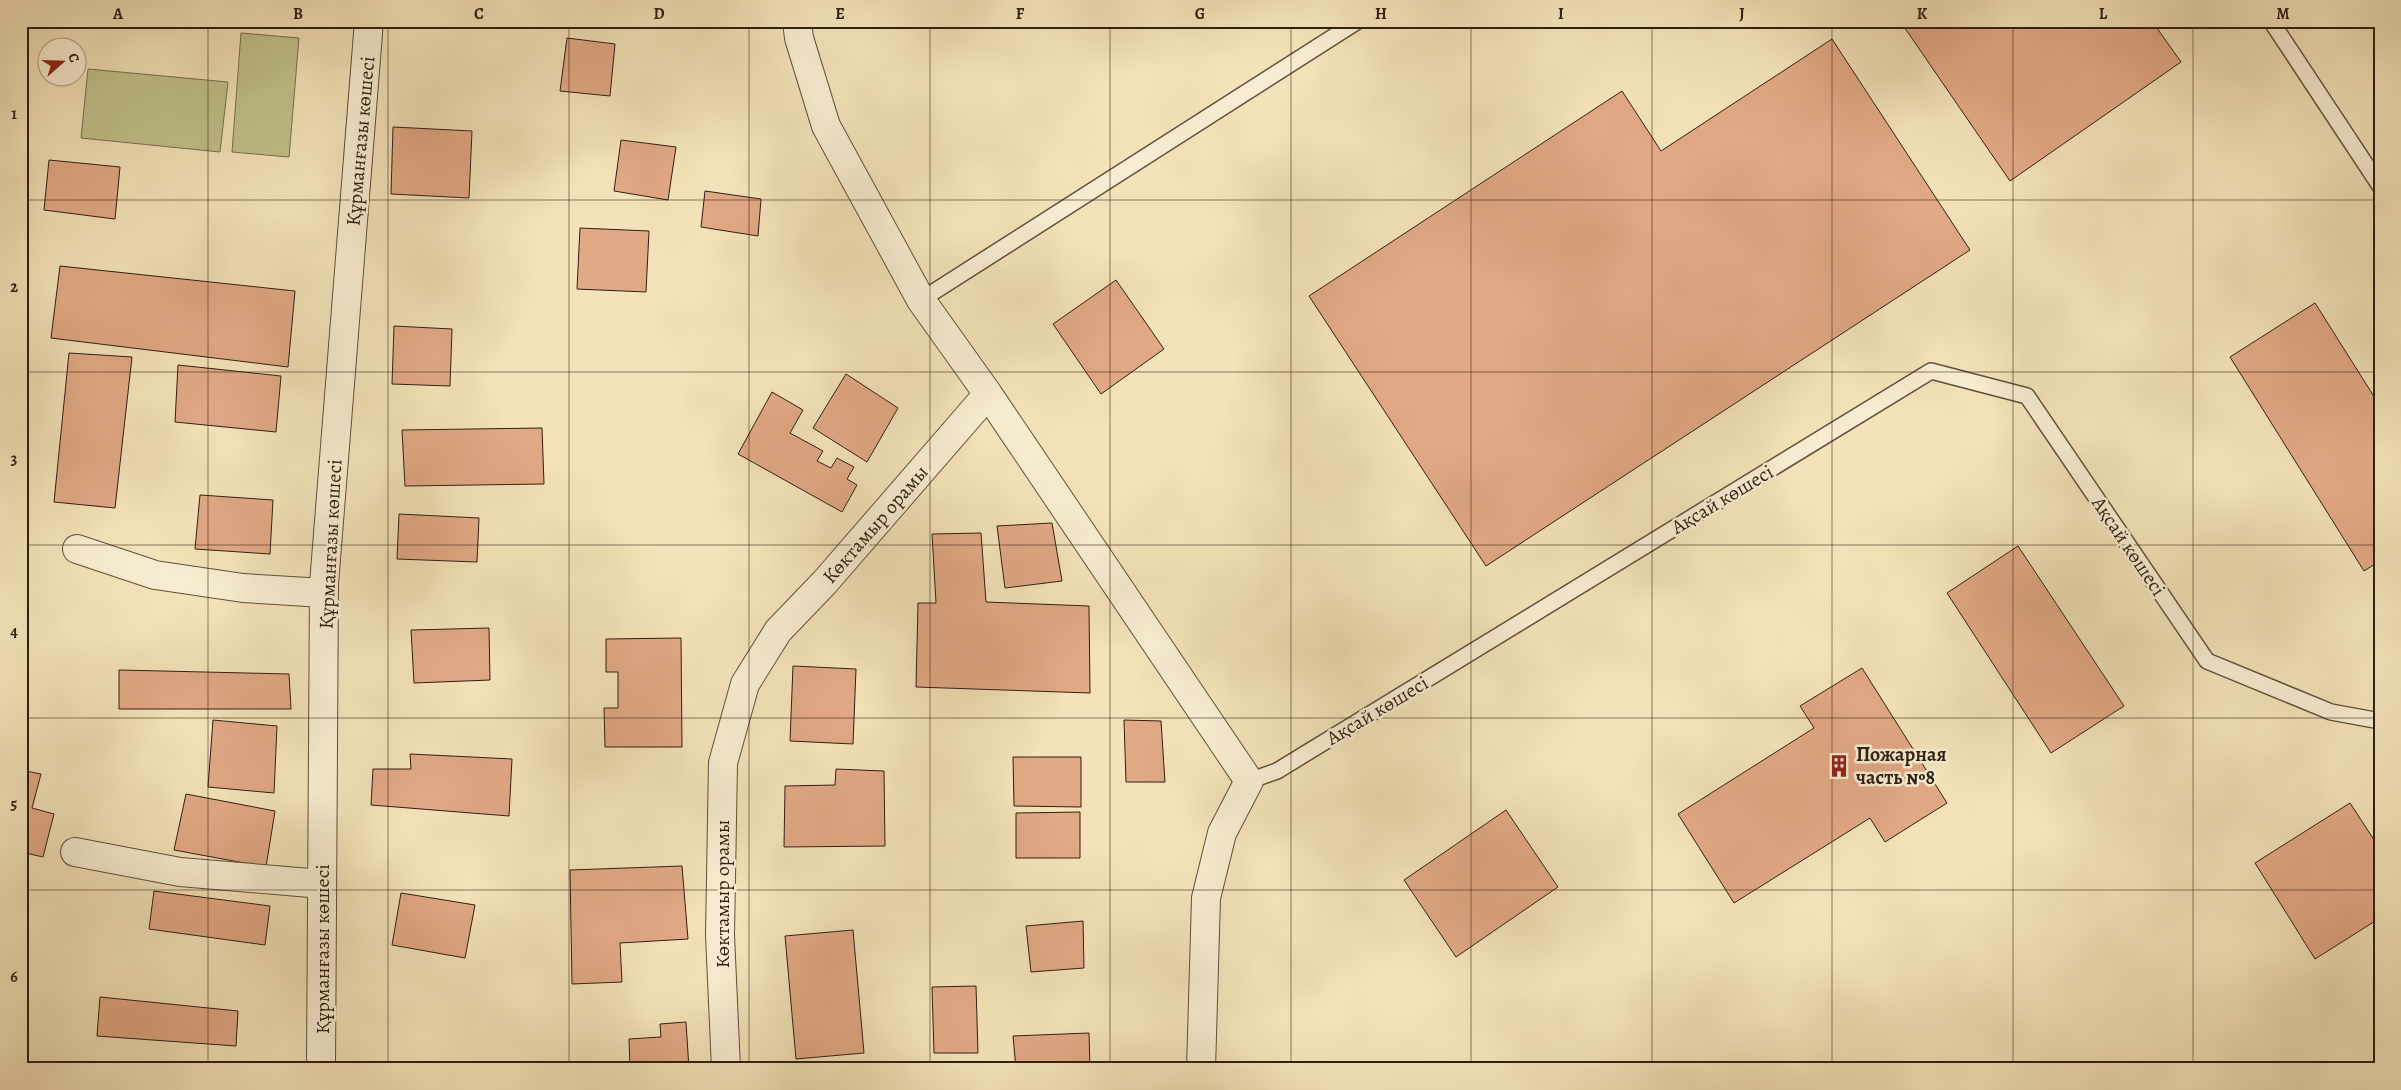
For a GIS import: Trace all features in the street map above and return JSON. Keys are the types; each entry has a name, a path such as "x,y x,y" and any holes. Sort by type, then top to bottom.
{"street":[{"name":"Құрманғазы көшесі","path":"321,1069 324,593 369,21"},
{"path":"797,21 799,38 826,126 921,300 988,394 1249,781 1222,833 1206,898 1200,1069"},
{"name":"Көктамыр орамы","path":"726,1069 720,935 723,763 745,684 778,631 825,582 988,394"},
{"path":"77,549 155,575 243,588 324,593"},
{"path":"75,852 180,872 322,884"}],"lane":[{"path":"921,300 1358,21"},
{"path":"2271,21 2380,186"},
{"name":"Ақсай көшесі","path":"1249,781 1276,771 1931,371 2027,396 2207,661 2330,712 2380,721"}],"green space":[{"path":"241,33 299,38 289,157 232,152"},
{"path":"88,69 228,82 220,152 81,138 86,88 88,88"}],"building":[{"path":"1900,21 2152,21 2181,62 2010,181"},
{"path":"567,38 615,44 610,96 560,91"},
{"path":"1832,39 1970,250 1486,566 1309,296 1622,91 1661,151"},
{"path":"393,127 472,131 469,198 391,194"},
{"path":"621,140 676,147 668,200 614,191"},
{"path":"49,160 120,167 115,219 44,210"},
{"path":"705,191 761,199 758,236 701,227"},
{"path":"580,228 649,231 646,292 577,289"},
{"path":"60,266 295,291 288,367 51,338"},
{"path":"1116,280 1164,349 1101,394 1053,324"},
{"path":"2315,303 2380,406 2380,561 2364,571 2230,357"},
{"path":"394,326 452,329 450,386 392,384"},
{"path":"69,353 132,357 115,508 54,502"},
{"path":"178,365 281,376 276,432 175,422"},
{"path":"846,374 898,408 867,462 813,428"},
{"path":"772,392 803,410 790,433 823,451 817,461 831,468 837,458 854,467 847,479 857,485 842,512 738,454"},
{"path":"542,428 544,484 405,486 402,430"},
{"path":"200,495 273,500 270,554 195,549"},
{"path":"399,514 479,518 477,562 397,559"},
{"path":"1052,523 1062,581 1005,588 997,526"},
{"path":"981,533 986,602 1089,606 1090,693 916,687 918,603 936,603 932,534"},
{"path":"2018,546 2124,706 2051,753 1947,593"},
{"path":"489,628 490,680 414,683 411,630"},
{"path":"681,638 682,747 605,747 604,708 618,708 618,672 606,672 606,639"},
{"path":"793,666 856,669 853,744 790,741"},
{"name":"Пожарная часть №8","path":"1862,668 1947,803 1885,842 1870,818 1734,903 1678,814 1814,728 1800,706"},
{"path":"119,670 289,674 291,709 119,709"},
{"path":"213,720 277,726 274,793 208,787"},
{"path":"1124,720 1161,721 1165,782 1126,782"},
{"path":"410,754 512,759 509,816 371,805 373,769 411,769"},
{"path":"1013,757 1081,757 1081,807 1014,806"},
{"path":"836,769 884,771 885,846 784,847 785,786 835,785"},
{"path":"21,770 41,774 32,808 54,814 43,857 21,852"},
{"path":"186,794 275,811 266,867 174,850"},
{"path":"2350,803 2380,849 2380,918 2315,959 2255,863"},
{"path":"1506,810 1558,887 1456,957 1404,880"},
{"path":"1080,812 1080,858 1016,858 1016,813"},
{"path":"682,866 688,939 620,943 622,982 572,984 570,870"},
{"path":"154,891 270,906 265,945 149,929"},
{"path":"401,893 475,905 465,958 392,945"},
{"path":"1083,921 1084,968 1031,972 1026,926"},
{"path":"853,930 864,1053 796,1059 785,936"},
{"path":"976,986 978,1053 934,1053 932,987"},
{"path":"100,997 238,1011 236,1046 97,1036"},
{"path":"686,1022 689,1069 630,1069 629,1039 661,1037 660,1024"},
{"path":"1089,1033 1090,1069 1016,1069 1013,1036"}],"place":[{"name":"Пожарная часть №8","path":"1839,766"}]}
